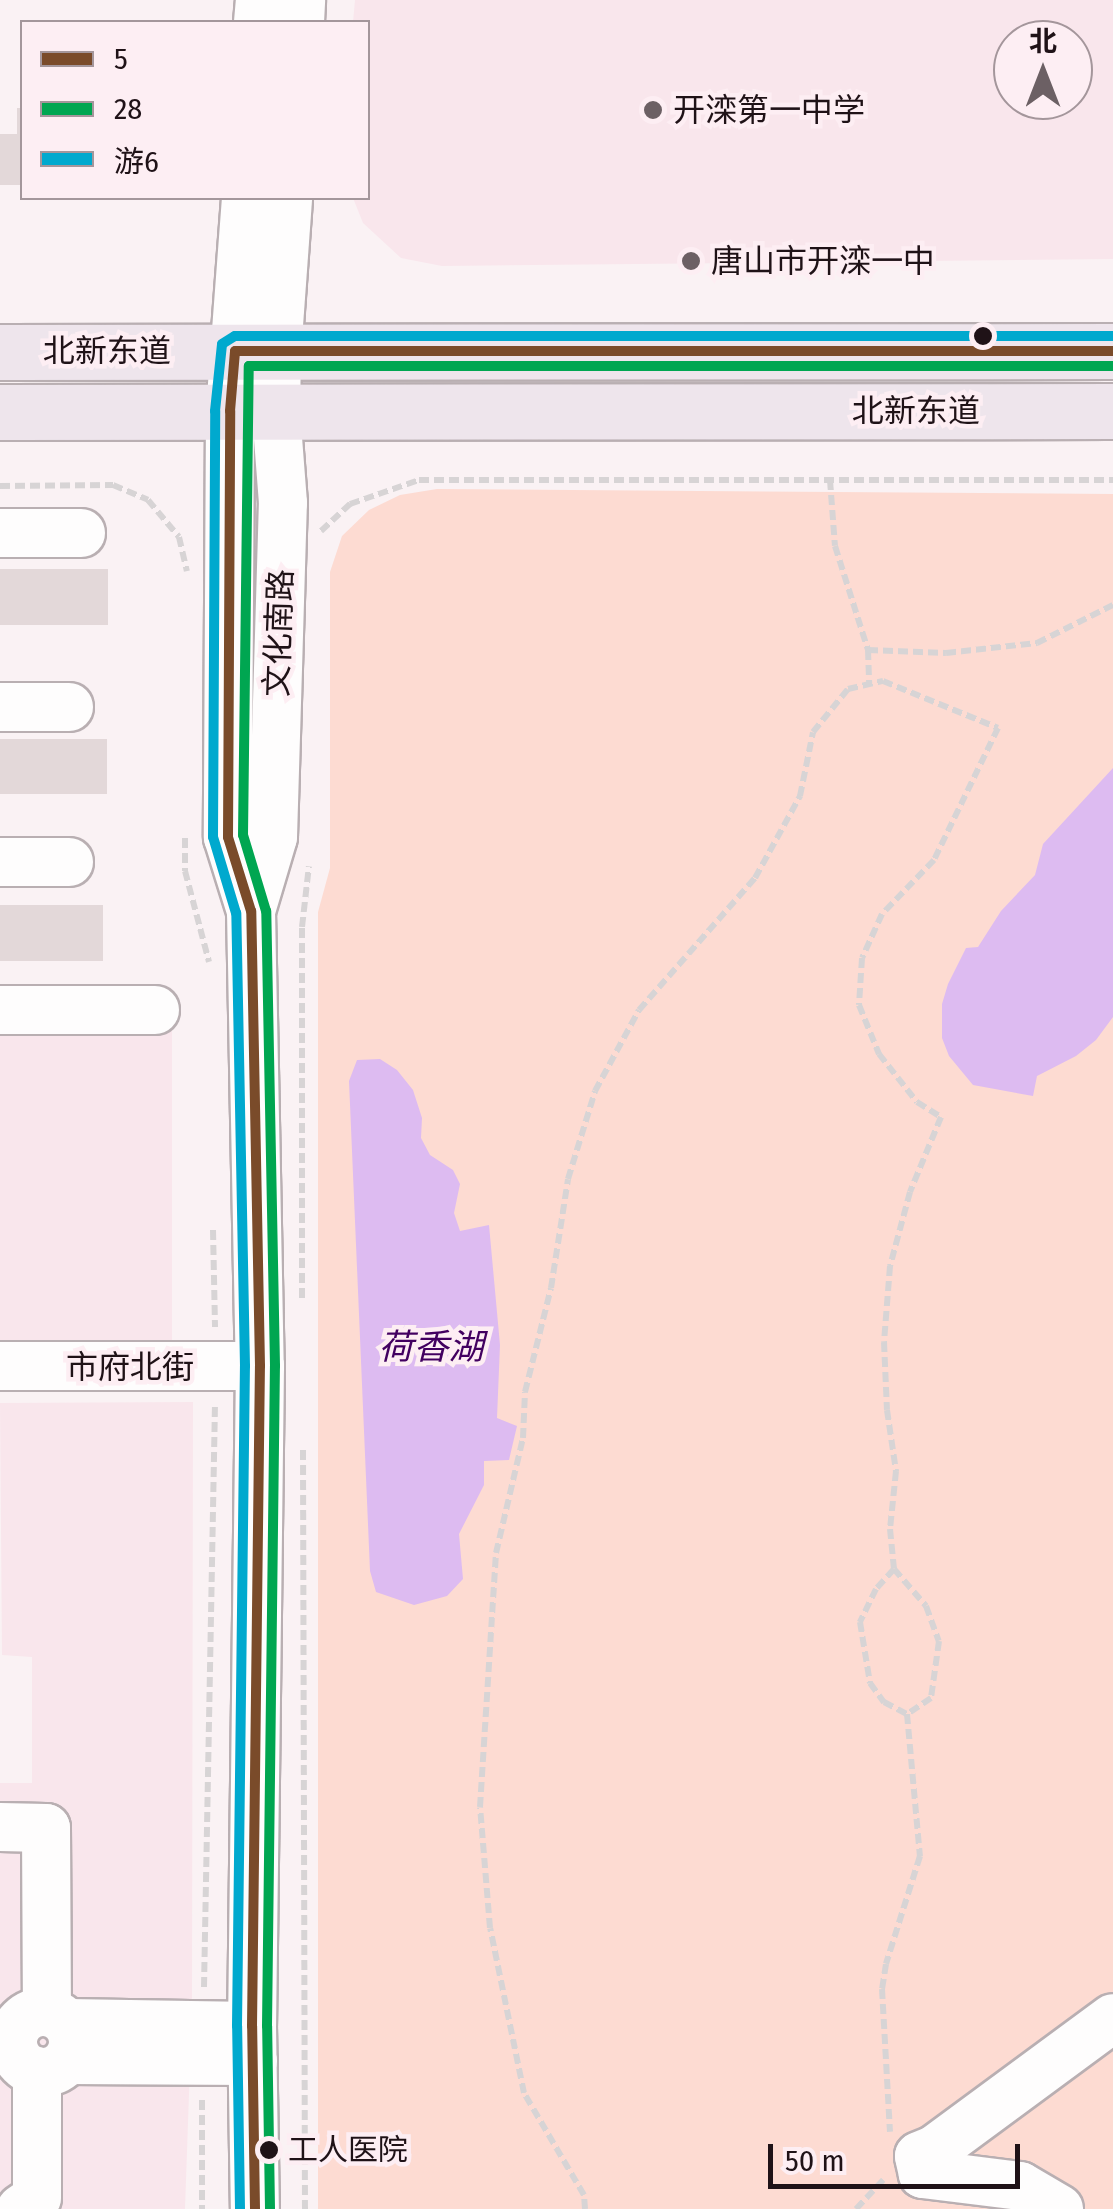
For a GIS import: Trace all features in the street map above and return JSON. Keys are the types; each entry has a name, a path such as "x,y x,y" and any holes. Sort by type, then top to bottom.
{"main road":[{"name":"北新东道","path":"0,352 1113,351"},
{"name":"北新东道","path":"0,412 1113,411"}],"street":[{"path":"246,200 256,352"},
{"path":"256,352 288,200"},
{"name":"文化南路","path":"255,2209 260,1366 251,911 228,837 256,352"},
{"path":"0,533 81,533"},
{"path":"0,707 69,707"},
{"path":"0,862 69,862"},
{"path":"0,1010 155,1010"},
{"name":"市府北街","path":"0,1366 260,1366"},
{"path":"0,1827 46,1828 55,2041 37,2198 21,2209"},
{"path":"1058,2209 1020,2186 923,2174 909,2164 934,2150 1113,2018"},
{"path":"55,2041 253,2044"}],"path":[{"path":"315,544 321,531 350,504 419,480 1113,480"},
{"path":"830,480 834,546 868,650 869,684"},
{"path":"0,486 114,485 148,500"},
{"path":"868,650 946,653 1037,643 1113,605"},
{"path":"585,2209 584,2195 524,2093 490,1928 480,1807 496,1553 523,1438 525,1392 551,1288 568,1179 594,1091 639,1010 755,878 800,796 814,732 848,689 883,682 998,728 934,860 882,914 862,958 859,1006 879,1054 917,1102 941,1117 910,1192 890,1266 884,1342 887,1410 896,1471 890,1529 894,1569 926,1606 940,1641 931,1698 906,1714"},
{"path":"302,1302 302,927 309,864"},
{"path":"303,1440 305,2209"},
{"path":"894,1569 866,1606 860,1622 870,1683 884,1702 906,1714"},
{"path":"856,2209 909,2164 890,2140 882,1989 886,1964 920,1856 906,1714"}],"shaded area":[{"name":"开滦第一中学","path":"355,0 1113,0 1113,259 442,266 401,258 363,223 354,200 370,200 370,20 353,20"},
{"path":"437,489 1113,494 1113,2209 318,2209 318,912 330,868 330,572 342,536 369,510 400,495"},
{"path":"0,1026 172,1026 172,1354 0,1354"},
{"path":"193,1402 192,2008 185,2209 0,2209 0,1783 32,1783 32,1657 2,1655 0,1403"}],"water":[{"path":"1113,768 1113,1017 1096,1040 1076,1056 1037,1076 1033,1096 973,1085 949,1056 942,1038 942,1004 948,984 966,948 978,947 1001,911 1035,875 1043,844"},
{"name":"荷香湖","path":"380,1059 397,1070 413,1090 422,1118 421,1138 430,1155 453,1170 460,1184 454,1213 460,1231 489,1225 500,1345 497,1418 517,1426 509,1460 484,1461 484,1485 459,1534 463,1579 447,1596 414,1605 376,1592 370,1571 349,1081 357,1060"}],"building":[{"path":"20,108 20,185 0,185 0,134 17,134"},
{"path":"0,569 108,569 108,625 0,625"},
{"path":"0,739 107,739 107,794 0,794"},
{"path":"0,905 103,905 103,961 0,961"}],"transit line":[{"name":"游6","path":"240,2209 237,2026 245,1366 236,913 213,837 215,411 222,344 235,336 1113,336"},
{"name":"5","path":"255,2209 252,2026 260,1366 251,911 228,837 230,411 235,351 1113,351"},
{"name":"28","path":"270,2209 267,2026 275,1366 266,911 243,835 249,366 1113,366"}],"place":[{"name":"开滦第一中学","path":"653,110"},
{"name":"唐山市开滦一中","path":"691,261"},
{"name":"工人医院","path":"269,2150"}]}
